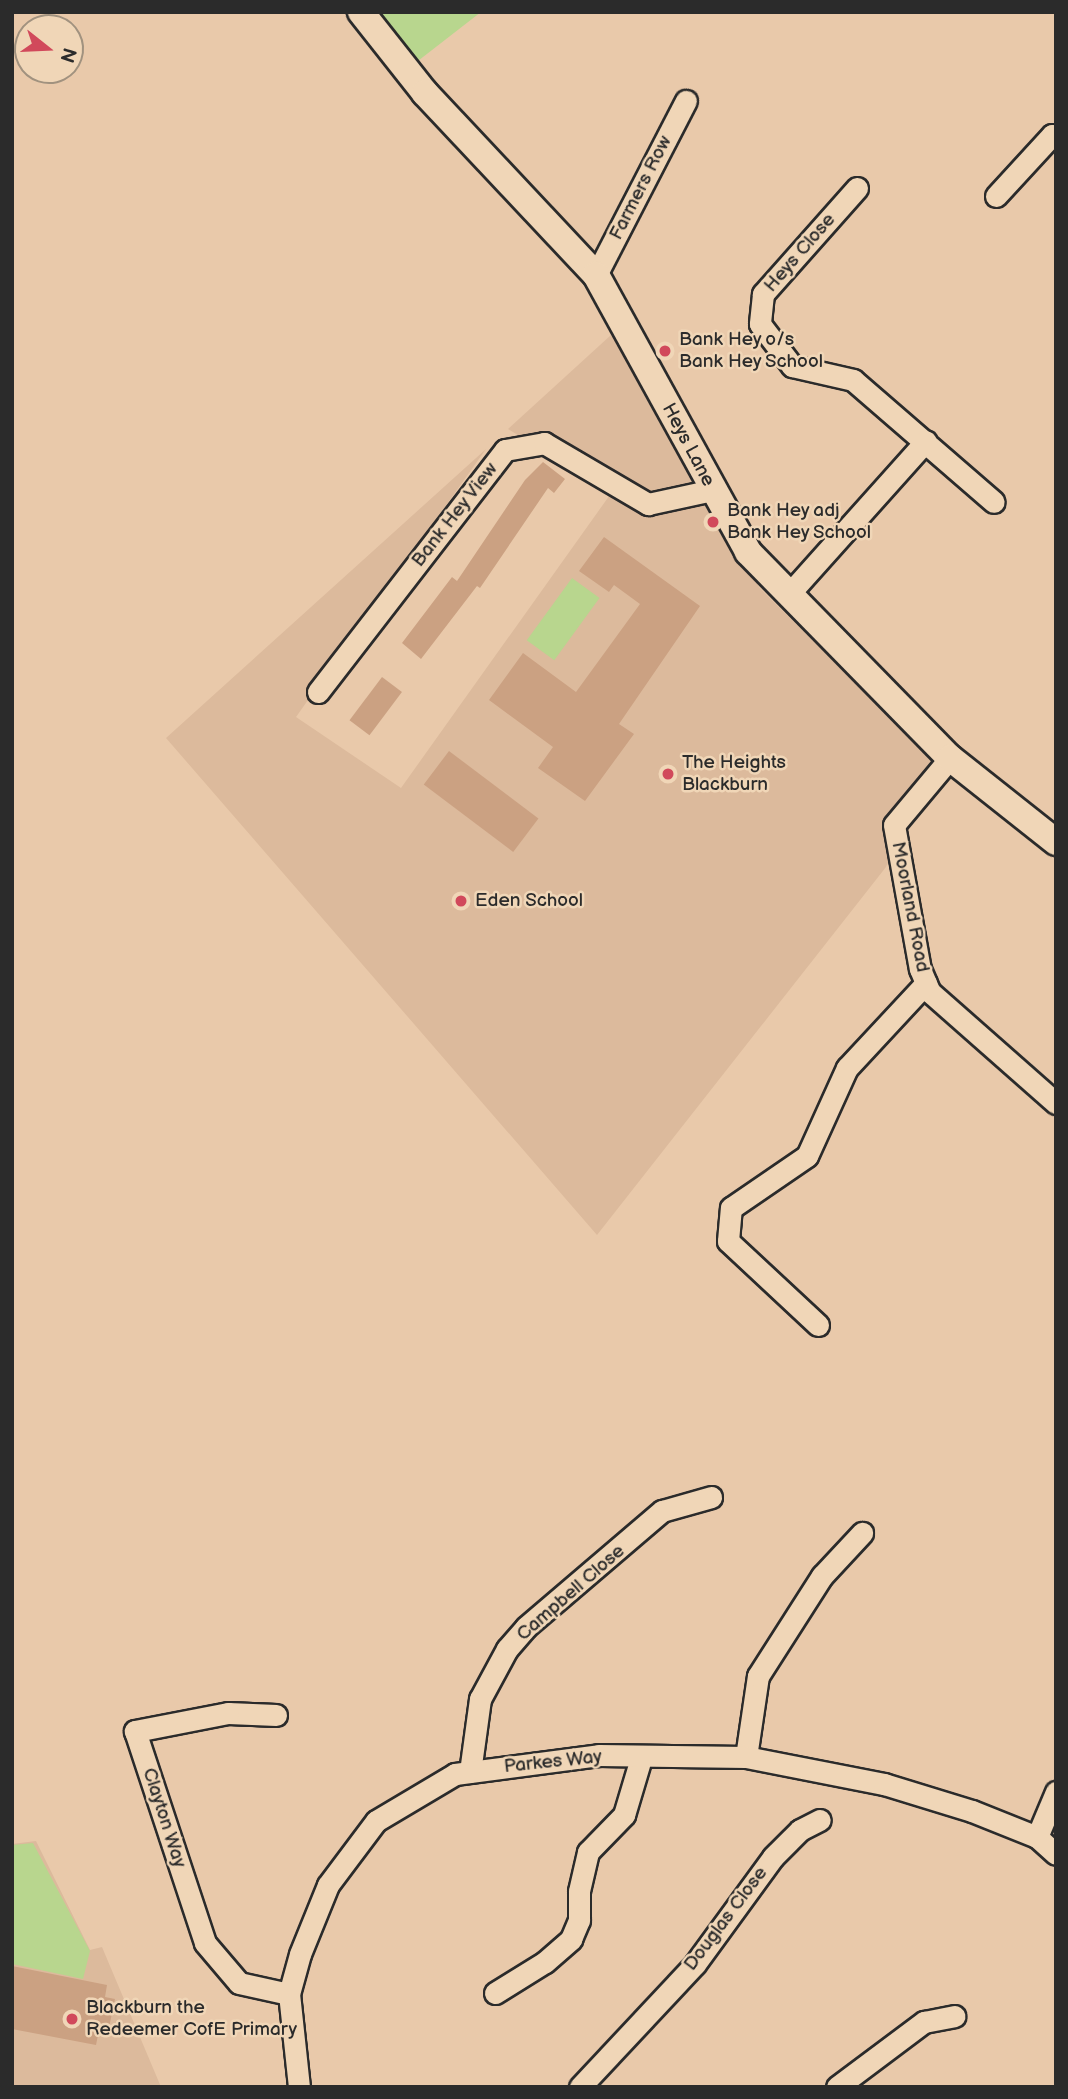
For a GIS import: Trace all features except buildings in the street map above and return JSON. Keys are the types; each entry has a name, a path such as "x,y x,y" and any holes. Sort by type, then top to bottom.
{"street":[{"name":"Heys Lane","path":"361,12 425,93 596,275 748,552 950,758 1056,842"},
{"name":"Farmers Row","path":"596,275 686,101"},
{"path":"996,196 1052,135 1056,137"},
{"name":"Heys Close","path":"857,188 763,294 760,324 792,366 853,380 994,502"},
{"path":"789,594 926,441"},
{"name":"Bank Hey View","path":"318,692 505,450 544,443 648,504 713,491"},
{"name":"Moorland Road","path":"950,758 894,825 905,899 926,983 930,992 1056,1102"},
{"path":"818,1325 728,1241 731,1208 807,1156 847,1068 926,983"},
{"name":"Campbell Close","path":"470,1772 480,1699 513,1642 662,1511 711,1497"},
{"path":"746,1757 758,1676 822,1576 862,1533"},
{"name":"Clayton Way","path":"276,1715 228,1713 135,1731 205,1943 239,1983 289,1994"},
{"name":"Parkes Way","path":"299,2087 289,1994 300,1954 328,1885 376,1821 455,1774 599,1755 641,1758 746,1757 884,1784 972,1811 1037,1837 1056,1854"},
{"path":"495,1993 545,1962 571,1939 579,1920 579,1891 588,1852 624,1815 641,1758"},
{"path":"1037,1837 1056,1792"},
{"name":"Douglas Close","path":"580,2087 695,1964 773,1857 800,1830 820,1820"},
{"path":"837,2087 924,2022 954,2016"}],"shaded area":[{"name":"The Heights Blackburn","path":"611,335 759,587 932,760 886,867 597,1235 166,738 486,449 296,717 401,788 612,492 508,429"},
{"name":"Blackburn the Redeemer CofE Primary","path":"36,1841 90,1950 102,1947 161,2087 12,2087 12,1844"}],"green space":[{"path":"370,12 481,12 414,64"},
{"path":"572,578 600,598 554,660 527,640"},
{"path":"33,1843 90,1951 83,1979 12,1964 12,1845"}],"place":[{"name":"Bank Hey o/s Bank Hey School","path":"665,351"},
{"name":"Bank Hey adj Bank Hey School","path":"713,522"},
{"name":"The Heights Blackburn","path":"668,774"},
{"name":"Eden School","path":"461,901"},
{"name":"Blackburn the Redeemer CofE Primary","path":"72,2019"}]}
